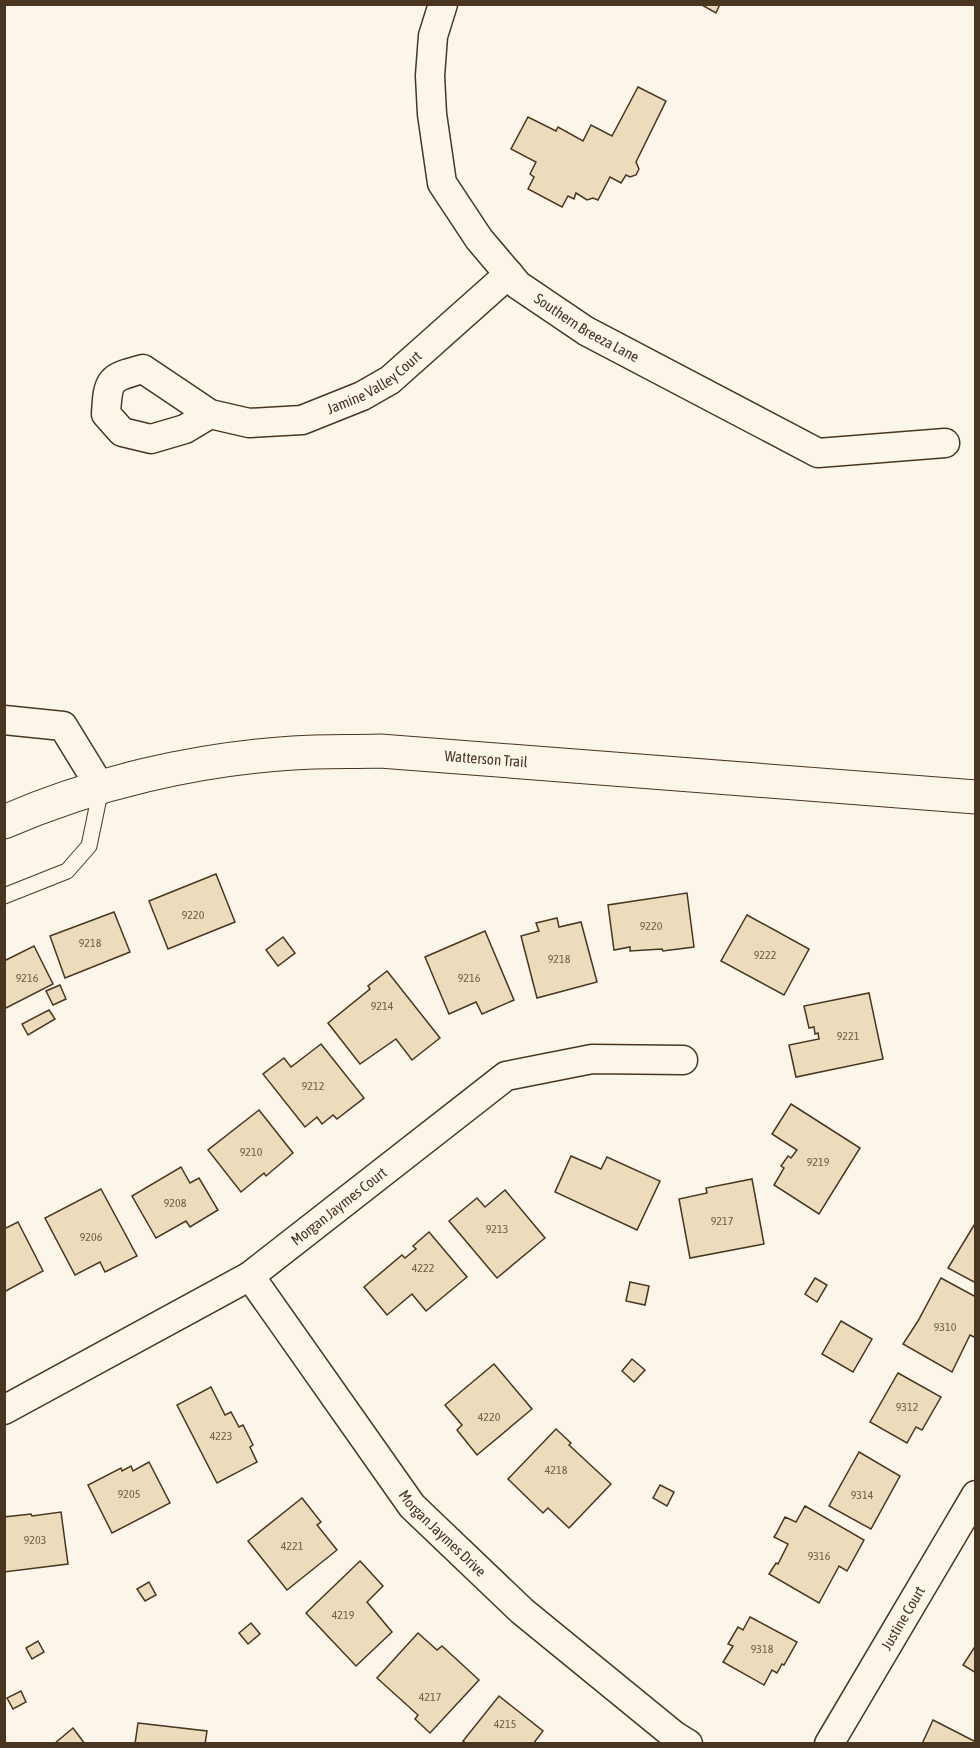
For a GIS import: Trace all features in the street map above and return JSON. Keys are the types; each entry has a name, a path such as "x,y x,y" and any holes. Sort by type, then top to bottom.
{"main road":[{"name":"Watterson Trail","path":"4,822 121,782 216,761 292,753 380,751 975,797"}],"street":[{"name":"Southern Breeza Lane","path":"443,4 433,36 430,76 432,114 442,183 479,239 518,285 586,331 818,453 945,443"},
{"name":"Jamine Valley Court","path":"210,414 249,423 302,420 362,396 390,380 413,361 509,274"},
{"path":"4,720 63,726 101,788"},
{"name":"Morgan Jaymes Court","path":"4,1410 250,1276 506,1076 592,1059 683,1060"},
{"name":"Morgan Jaymes Drive","path":"250,1276 412,1506 522,1611 675,1736 687,1743"},
{"name":"Justine Court","path":"829,1743 975,1495"}],"lane":[{"path":"4,896 67,872 89,846 101,788"}],"building":[{"path":"700,4 720,4 716,13"},
{"path":"638,87 666,101 636,162 639,169 636,175 630,177 626,175 621,183 610,177 598,200 593,198 587,200 576,193 574,199 568,196 562,207 528,189 534,177 530,174 536,162 511,149 528,117 556,131 558,127 583,141 591,125 612,136"},
{"path":"216,874 235,922 168,949 149,901"},
{"path":"687,893 694,947 663,951 662,949 630,951 630,947 614,950 608,905"},
{"path":"114,912 130,952 65,978 50,936"},
{"path":"747,915 809,949 784,995 721,961"},
{"path":"557,918 559,927 581,922 597,982 537,998 521,936 539,931 536,923"},
{"path":"485,931 514,1000 482,1014 476,1002 449,1014 425,957"},
{"path":"283,937 295,953 278,966 266,950"},
{"path":"34,946 53,984 4,1009 4,961"},
{"path":"387,971 440,1038 412,1060 396,1039 360,1064 328,1023 370,989 368,986"},
{"path":"60,985 66,999 53,1005 46,991"},
{"path":"869,993 883,1059 796,1077 789,1045 819,1039 814,1027 809,1028 804,1006"},
{"path":"49,1010 55,1019 28,1035 22,1024"},
{"path":"321,1044 364,1098 337,1119 333,1115 322,1124 317,1117 305,1127 263,1074 284,1058 291,1067"},
{"path":"791,1104 860,1148 819,1214 774,1185 784,1168 781,1166 788,1156 791,1158 797,1150 772,1134"},
{"path":"259,1110 293,1153 266,1176 264,1173 241,1192 208,1150"},
{"path":"571,1156 601,1169 607,1157 660,1181 637,1230 555,1192"},
{"path":"181,1167 190,1183 199,1178 218,1210 190,1227 186,1221 156,1238 132,1196"},
{"path":"752,1179 764,1244 690,1258 679,1199 707,1193 706,1188"},
{"path":"101,1189 137,1256 105,1272 100,1262 75,1275 45,1218"},
{"path":"505,1190 545,1238 497,1278 449,1221 477,1198 485,1207"},
{"path":"18,1222 43,1271 4,1292 4,1229"},
{"path":"976,1222 976,1283 948,1268"},
{"path":"429,1232 467,1277 426,1311 412,1294 387,1315 364,1287 402,1255 405,1258 416,1249 413,1246"},
{"path":"815,1278 827,1285 817,1302 805,1294"},
{"path":"941,1278 976,1297 976,1338 970,1335 952,1372 903,1344"},
{"path":"630,1282 649,1286 645,1305 626,1301"},
{"path":"841,1321 872,1339 853,1372 822,1354"},
{"path":"632,1359 645,1370 634,1382 622,1371"},
{"path":"494,1364 532,1409 477,1455 457,1430 462,1425 445,1405"},
{"path":"898,1373 941,1397 922,1430 916,1427 907,1443 870,1422"},
{"path":"211,1387 225,1415 231,1412 239,1427 243,1425 253,1445 250,1447 257,1462 217,1483 177,1405"},
{"path":"556,1429 571,1443 569,1445 611,1484 569,1528 548,1508 543,1513 508,1479"},
{"path":"859,1452 900,1476 871,1529 829,1506"},
{"path":"149,1462 170,1503 112,1533 88,1485 121,1468 122,1471 131,1466 133,1471"},
{"path":"660,1485 674,1492 667,1506 653,1498"},
{"path":"302,1498 321,1522 317,1525 337,1550 287,1590 248,1541"},
{"path":"805,1506 864,1540 847,1571 839,1566 819,1603 769,1574 776,1563 778,1564 788,1544 774,1537 785,1517 796,1522"},
{"path":"61,1512 68,1564 4,1572 4,1517"},
{"path":"360,1561 383,1586 367,1602 392,1632 356,1666 306,1613"},
{"path":"149,1582 156,1595 145,1601 137,1589"},
{"path":"750,1617 797,1642 784,1665 782,1664 777,1673 772,1670 764,1685 723,1662 733,1646 728,1644 738,1627 743,1630"},
{"path":"251,1623 260,1634 248,1644 239,1633"},
{"path":"418,1633 437,1650 442,1646 479,1680 430,1733 415,1719 418,1715 377,1678"},
{"path":"38,1641 44,1652 32,1659 26,1648"},
{"path":"976,1645 976,1673 963,1665"},
{"path":"21,1691 26,1702 13,1709 7,1698"},
{"path":"499,1696 543,1731 533,1744 467,1744 463,1741"},
{"path":"933,1720 976,1742 976,1744 922,1744"},
{"path":"138,1723 207,1731 205,1744 135,1744"},
{"path":"73,1728 85,1744 54,1744"}]}
